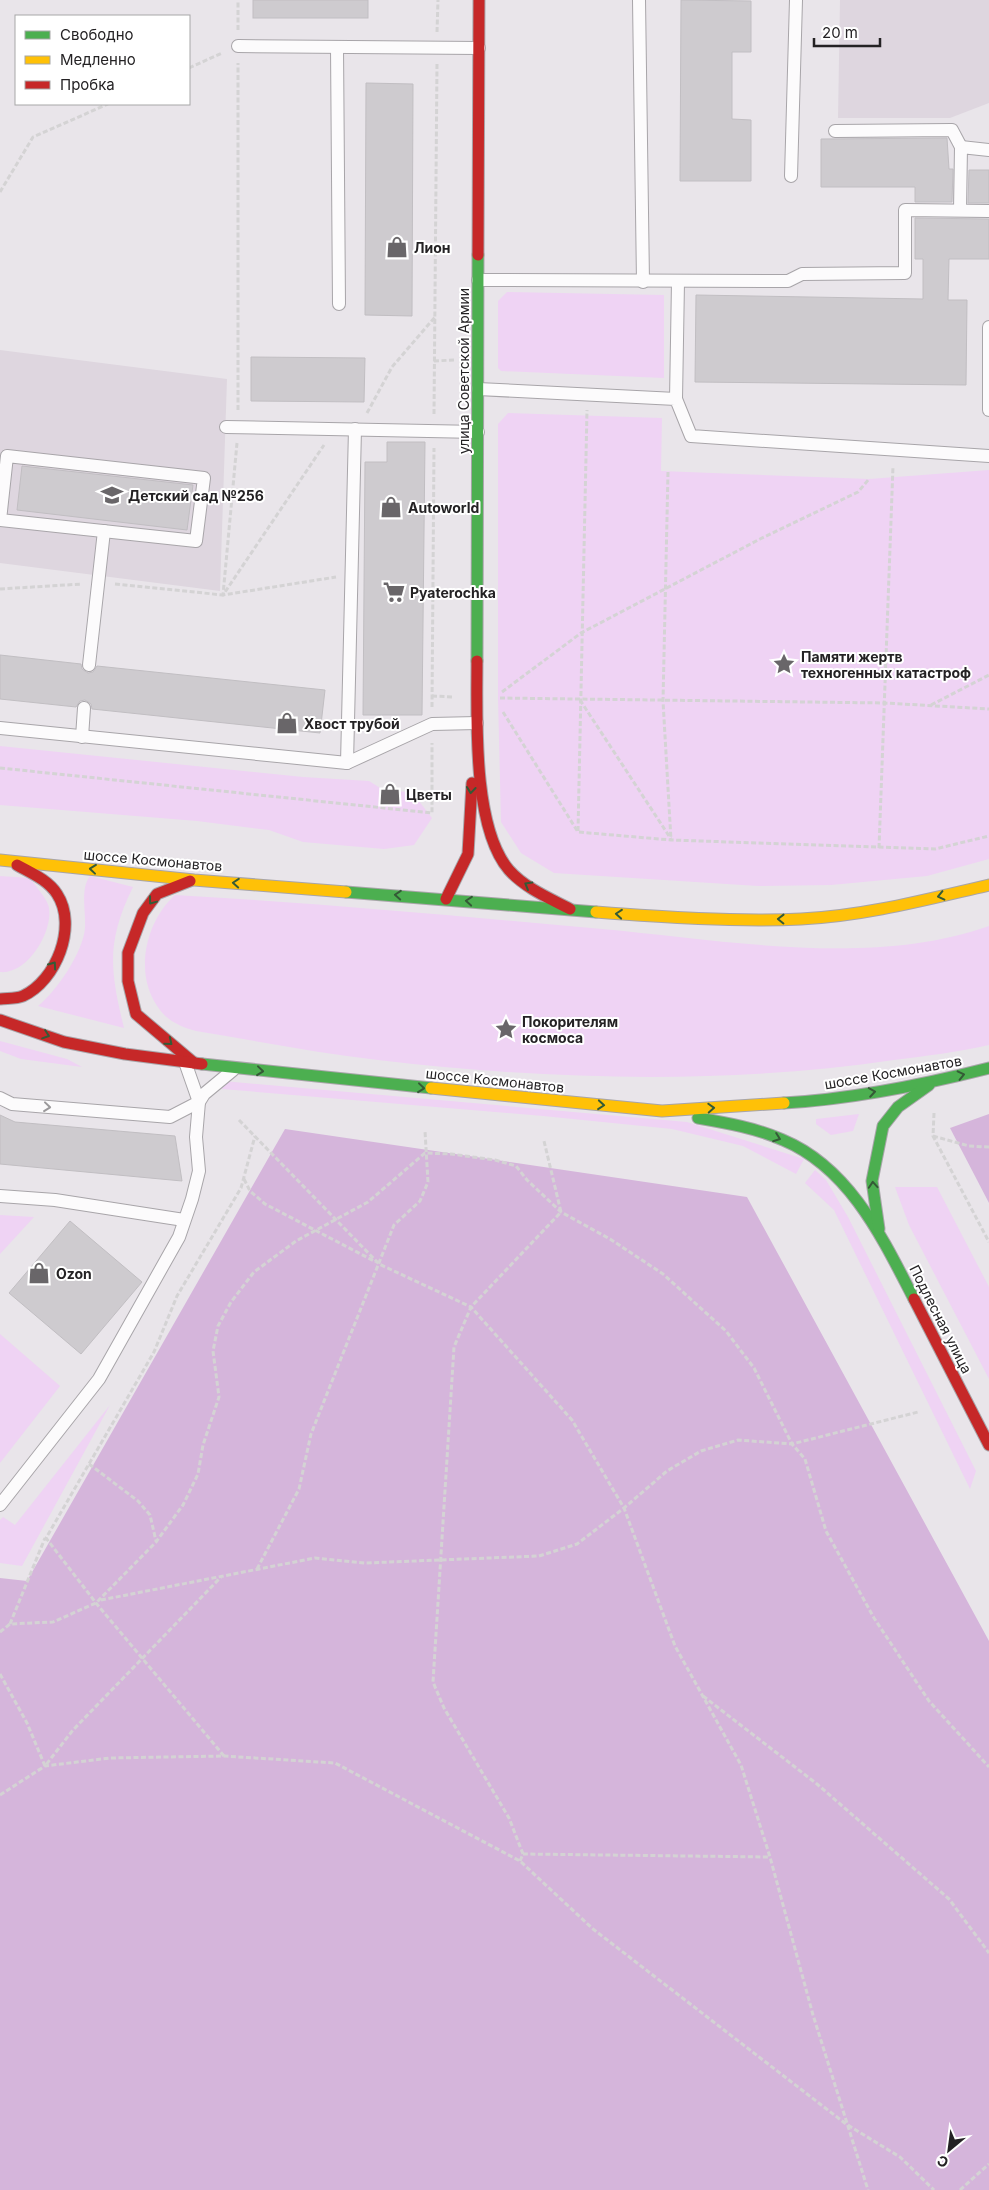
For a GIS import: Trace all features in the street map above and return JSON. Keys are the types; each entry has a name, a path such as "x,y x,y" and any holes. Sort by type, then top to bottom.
{"main road":[{"name":"улица Советской Армии","path":"479,0 477,742 483,798 497,850 518,879 570,909"},
{"name":"улица Советской Армии","path":"446,899 468,854 470,793 477,742"},
{"name":"шоссе Космонавтов","path":"5,861 194,880 662,917 802,919 898,906 989,885"},
{"path":"0,999 23,996 41,982 58,959 65,928 61,902 49,884 5,861"},
{"path":"190,1062 136,1014 128,981 128,952 143,913 158,894 194,880"},
{"name":"шоссе Космонавтов","path":"0,1020 64,1042 125,1054 235,1068 662,1111 808,1102 933,1082 989,1068"},
{"path":"880,1234 872,1181 883,1126 898,1107 933,1082"},
{"path":"662,1111 725,1123 795,1145 826,1167 851,1193 880,1234"},
{"name":"Подлесная улица","path":"880,1234 989,1444"}],"lane":[{"path":"639,0 642,282"},
{"path":"791,176 796,0"},
{"path":"238,46 479,48"},
{"path":"337,47 339,304"},
{"path":"835,131 952,130 961,147 960,210"},
{"path":"961,147 989,150"},
{"path":"478,280 788,281 802,274 905,273 905,210 989,211"},
{"path":"678,282 676,399 691,436 989,456"},
{"path":"989,327 989,410"},
{"path":"478,390 676,399"},
{"path":"232,427 478,432"},
{"path":"347,763 355,429"},
{"path":"7,456 204,478 196,541 104,531 0,520 7,456"},
{"path":"89,665 104,531"},
{"path":"82,737 84,708"},
{"path":"0,728 347,763 432,724 477,724"},
{"path":"0,1505 99,1379 179,1237 199,1171 196,1137 199,1102 190,1062"},
{"path":"0,1098 12,1104 170,1117 199,1102 204,1094 235,1068"},
{"path":"0,1196 55,1200 184,1220"}],"path":[{"path":"0,768 432,813 438,0"},
{"path":"223,595 232,427 238,46"},
{"path":"0,192 34,137 106,105"},
{"path":"365,417 392,366 435,316"},
{"path":"578,832 581,632 588,395"},
{"path":"223,595 334,429"},
{"path":"879,848 894,450"},
{"path":"668,472 663,701 671,840"},
{"path":"869,479 858,492 581,632 494,698 885,703 989,709"},
{"path":"0,589 99,583 223,595 351,575"},
{"path":"930,705 989,675"},
{"path":"580,699 671,840"},
{"path":"499,706 578,832"},
{"path":"578,832 671,840 935,849 989,836"},
{"path":"934,1113 933,1136 989,1242"},
{"path":"239,1120 379,1264"},
{"path":"257,1569 299,1489 311,1434 394,1225 420,1201 428,1182 425,1131"},
{"path":"0,1632 10,1624 46,1538 154,1352 177,1296 241,1188 255,1136"},
{"path":"933,1136 969,1146 989,1147"},
{"path":"544,1141 561,1212"},
{"path":"98,1601 156,1542 184,1504 198,1474 203,1445 219,1397 213,1351 218,1326 231,1302 254,1272 296,1241 368,1202 425,1153 495,1160 516,1166 527,1180 561,1212 610,1239 663,1274 726,1331 754,1368 792,1444 805,1459 826,1531 874,1618 929,1701 989,1767"},
{"path":"244,1178 250,1191 265,1204 379,1264 471,1307 572,1420 624,1508 675,1646 702,1695 817,1784 949,1899 989,1954"},
{"path":"524,1854 509,1818 444,1708 433,1682 454,1347 471,1307 561,1212"},
{"path":"10,1624 53,1622 98,1601 314,1558 365,1563 441,1562 539,1556 577,1544 624,1508 666,1471 702,1451 738,1440 792,1444 918,1412"},
{"path":"89,1464 138,1501 150,1514 156,1542"},
{"path":"46,1538 224,1756"},
{"path":"0,1795 44,1766 73,1730 221,1576"},
{"path":"675,1646 741,1765 770,1857 811,2008 868,2190"},
{"path":"0,1674 27,1723 44,1766"},
{"path":"44,1766 110,1758 224,1756 335,1763 520,1861 594,1929 846,2124 900,2157 934,2190"},
{"path":"524,1854 770,1857"},
{"path":"520,1861 524,1854"},
{"path":"960,2190 989,2164"}],"shaded area":[{"path":"840,0 989,0 989,103 950,118 838,118"},
{"path":"507,292 664,295 664,378 501,371 498,368 498,301"},
{"name":"Детский сад №256","path":"0,350 227,379 220,591 0,563"},
{"path":"508,413 662,418 661,471 869,479 989,470 989,859 927,876 831,885 758,886 554,873 521,853 501,822 498,698 498,424"},
{"path":"0,746 303,777 369,781 385,791 412,792 432,818 414,845 384,849 303,842 269,830 197,821 0,805"},
{"path":"0,876 30,878 46,901 49,908 49,918 42,940 28,959 20,967 0,972"},
{"path":"90,876 133,887 118,924 113,956 116,989 124,1028 38,1006 61,981 74,959 83,938 85,928 85,887"},
{"path":"175,895 389,910 747,944 797,947 847,948 896,946 943,939 989,926 989,1045 942,1054 830,1068 766,1073 636,1077 506,1072 442,1067 332,1054 196,1031 176,1024 167,1018 152,996 147,981 145,966 146,950 150,934 156,920"},
{"path":"0,1041 67,1059 82,1067 21,1059 0,1051"},
{"path":"223,1081 687,1122 804,1159 796,1174 743,1146 672,1129 543,1116 222,1089"},
{"path":"859,1114 853,1131 831,1135 816,1124 816,1119"},
{"path":"989,1114 989,1203 950,1128"},
{"path":"285,1129 747,1197 989,1641 989,2190 0,2190 0,1578 27,1581"},
{"path":"815,1170 826,1180 848,1217 976,1471 970,1489 834,1210 805,1183"},
{"path":"895,1187 937,1187 989,1287 989,1379 909,1225"},
{"path":"0,1215 34,1217 0,1254"},
{"path":"0,1334 60,1386 0,1463"},
{"path":"110,1405 22,1566 0,1563 0,1520 3,1517 15,1525"}],"building":[{"path":"253,0 368,0 368,18 253,18"},
{"path":"681,0 751,1 751,52 732,52 732,119 751,120 751,181 680,181"},
{"path":"366,83 413,84 412,316 365,315"},
{"path":"947,138 949,169 953,169 952,202 915,202 915,187 821,187 821,139"},
{"path":"969,170 989,170 989,203 968,203"},
{"path":"915,218 989,219 989,259 949,259 948,300 967,300 966,385 695,382 696,295 923,299 923,259 915,259"},
{"path":"251,357 365,358 364,402 251,401"},
{"path":"387,442 425,442 422,715 363,715 365,462 387,462"},
{"path":"22,466 193,485 187,530 17,510"},
{"path":"0,655 81,664 82,669 88,673 93,672 97,666 325,690 320,733 92,709 91,704 85,700 80,701 76,707 0,699"},
{"path":"0,1115 15,1122 175,1136 182,1181 0,1164"},
{"path":"70,1221 142,1282 81,1354 9,1293"}],"traffic: fast":[{"path":"477,661 478,255"},
{"path":"346,892 596,912"},
{"path":"202,1064 431,1088"},
{"path":"784,1103 836,1098 887,1090 989,1068"},
{"path":"879,1229 872,1181 883,1126 898,1107 929,1085"},
{"path":"698,1118 741,1126 773,1136 807,1152 827,1168 846,1187 877,1230 914,1299"}],"traffic: slow":[{"path":"0,860 194,880 346,892"},
{"path":"596,912 725,919 801,919 873,911 989,885"},
{"path":"431,1088 662,1111 784,1103"}],"traffic: jam":[{"path":"478,255 479,0"},
{"path":"477,661 477,740 479,770 488,827 497,851 509,870 522,882 570,909"},
{"path":"446,899 468,854 472,783"},
{"path":"0,999 20,997 35,989 54,966 64,936 65,921 63,907 57,894 44,881 17,865"},
{"path":"190,881 157,894 143,913 128,953 128,981 136,1014 194,1063"},
{"path":"0,1020 64,1042 125,1054 202,1064"},
{"path":"914,1299 989,1445"}],"place":[{"name":"Лион","path":"397,247"},
{"name":"Детский сад №256","path":"112,495"},
{"name":"Autoworld","path":"391,507"},
{"name":"Pyaterochka","path":"394,592"},
{"name":"Памяти жертв техногенных катастроф","path":"784,664"},
{"name":"Хвост трубой","path":"287,723"},
{"name":"Цветы","path":"390,794"},
{"name":"Покорителям космоса","path":"506,1029"},
{"name":"Ozon","path":"39,1273"}]}
